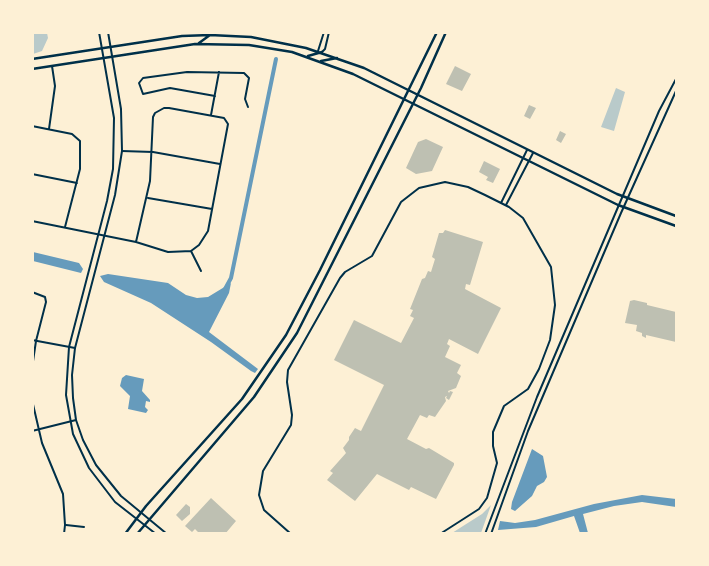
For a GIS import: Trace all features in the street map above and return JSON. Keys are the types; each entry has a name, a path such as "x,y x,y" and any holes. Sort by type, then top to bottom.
{"main road":[{"path":"125,534 135,519 232,410 264,369 301,308 437,32"},
{"path":"137,534 148,518 225,432 271,374 315,300 417,95 446,32"},
{"path":"32,59 110,46 210,34 251,37 320,52 338,58 408,90 622,197 676,216"},
{"path":"195,44 208,38 210,34"},
{"path":"32,69 195,44 249,45 307,56 354,74 618,205 676,225"},
{"path":"307,56 317,55 320,52"},
{"path":"321,61 338,58"}],"street":[{"path":"99,32 114,118 115,152 111,183 99,234 69,347 66,395 70,422 78,446 100,484 115,502 156,534"},
{"path":"108,32 121,109 122,151 119,179 75,348 72,374 76,420 87,450 96,465 121,496 167,534"},
{"path":"320,52 324,32"},
{"path":"320,52 325,49 329,32"},
{"path":"49,129 56,86 52,66"},
{"path":"211,115 219,72"},
{"path":"215,96 170,88 143,94 139,83 143,78 167,74 219,72 248,74 245,99 248,107"},
{"path":"485,534 521,434 618,205 663,103 676,79"},
{"path":"491,532 528,431 623,207 676,91"},
{"path":"32,221 136,242 168,252 191,251 208,231 227,121 211,115 169,108 158,110 153,117 153,152 147,198 136,242"},
{"path":"32,126 72,134 80,141 81,155 77,184 65,227"},
{"path":"501,203 527,150"},
{"path":"122,151 153,152 220,164"},
{"path":"506,205 533,153"},
{"path":"32,174 77,184"},
{"path":"291,534 262,507 259,499 259,485 263,471 291,425 292,414 286,382 288,370 336,284 345,272 372,256 398,206 406,196 419,188 433,183 453,183 470,188 506,205 523,218 531,229 550,267 555,292 552,331 545,356 533,381 522,395 506,403 493,432 493,446 497,463 487,498 479,509 440,534"},
{"path":"147,198 212,210"},
{"path":"191,251 201,271"},
{"path":"32,292 45,297 46,302 36,341 32,368"},
{"path":"32,340 75,348"},
{"path":"32,400 38,430 63,494 64,534"},
{"path":"32,431 76,420"},
{"path":"65,525 84,527"},
{"path":"647,534 665,534"}],"shaded area":[{"path":"32,33 47,33 48,38 42,51 33,54"},
{"path":"616,88 625,92 614,131 601,127"},
{"path":"491,505 481,533 452,533 482,514"}],"water":[{"path":"33,252 79,263 83,269 81,273 33,261"},
{"path":"108,274 168,283 186,295 197,298 208,297 231,283 229,293 209,332 258,369 255,373 251,371 151,303 104,282 100,276"},
{"path":"126,375 144,379 142,391 150,400 150,402 146,401 145,407 148,410 146,413 128,409 130,396 120,386 122,378"},
{"path":"532,449 543,456 547,477 544,482 537,486 532,496 515,511 511,509 512,502"},
{"path":"642,495 676,499 676,507 642,502 614,506 583,514 588,533 580,533 574,516 536,527 498,530 500,521 515,523 535,520 594,504"}],"building":[{"path":"455,66 471,74 462,91 446,84"},
{"path":"529,105 536,108 530,119 524,116"},
{"path":"560,131 566,134 561,143 556,140"},
{"path":"426,139 443,147 432,171 416,174 406,168 418,142"},
{"path":"484,161 500,169 493,183 486,180 488,177 479,172"},
{"path":"445,230 483,242 470,285 466,284 465,289 501,308 478,354 449,339 447,344 450,346 445,357 461,365 457,373 461,376 456,388 448,391 449,393 450,391 453,392 449,400 446,398 447,396 445,397 446,401 435,417 429,415 427,418 420,415 407,439 426,449 429,448 454,463 454,465 436,499 411,487 409,490 377,474 355,501 327,480 333,473 330,471 346,453 343,448 355,428 361,431 384,385 334,360 354,320 401,343 414,318 410,316 413,310 410,309 422,279 425,278 428,271 431,272 435,259 432,257 439,233 443,233"},
{"path":"634,300 676,312 676,342 646,335 646,338 642,336 642,333 636,331 637,325 625,323 630,301"},
{"path":"211,498 236,521 225,534 200,534 195,529 192,532 185,526"},
{"path":"186,504 190,507 190,514 182,521 176,515"}],"waterway":[{"path":"225,289 231,278 276,59"}]}
